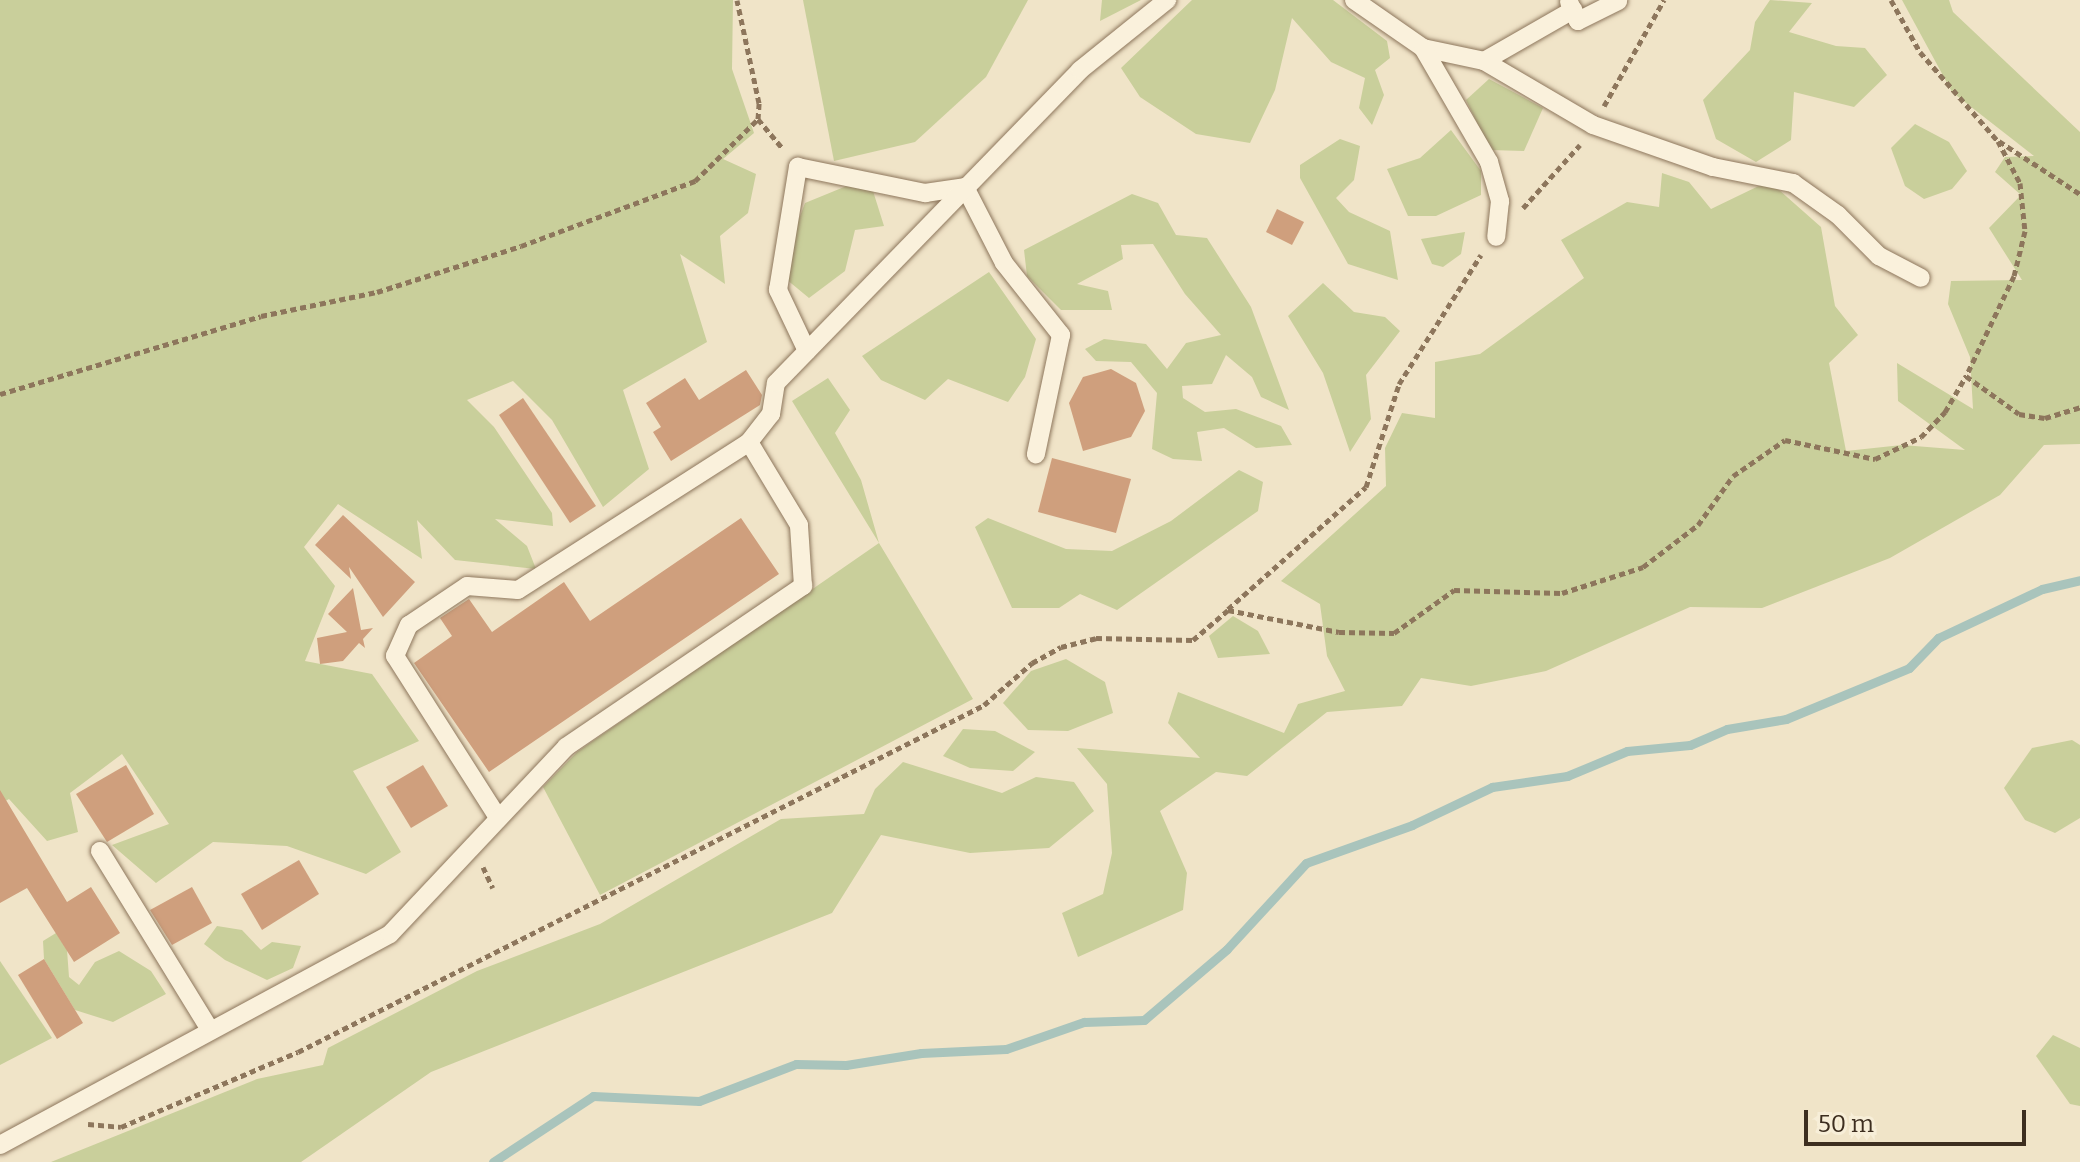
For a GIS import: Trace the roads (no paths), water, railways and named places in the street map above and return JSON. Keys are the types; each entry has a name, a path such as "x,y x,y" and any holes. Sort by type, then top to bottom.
{"lane":[{"path":"497,816 395,656 409,625 467,586 518,590 749,442 771,414 776,383 1080,70 1167,0"},
{"path":"1354,0 1423,48 1484,61 1593,125 1713,167 1793,183 1838,215 1879,256 1921,278"},
{"path":"1484,61 1570,5 1578,21 1618,1"},
{"path":"1423,48 1489,162 1500,201 1496,237"},
{"path":"807,351 778,290 798,167 925,193 965,187"},
{"path":"965,187 1004,263 1061,335 1036,454"},
{"path":"0,1145 390,934 497,816 566,747 803,586 799,525 749,442"},
{"path":"100,851 210,1030"}],"waterway":[{"path":"493,1162 593,1096 699,1101 796,1064 846,1065 921,1053 1006,1049 1084,1022 1144,1020 1227,949 1306,863 1412,825 1492,787 1567,776 1627,751 1690,745 1727,729 1786,719 1909,668 1938,638 2042,589 2080,580"}]}
